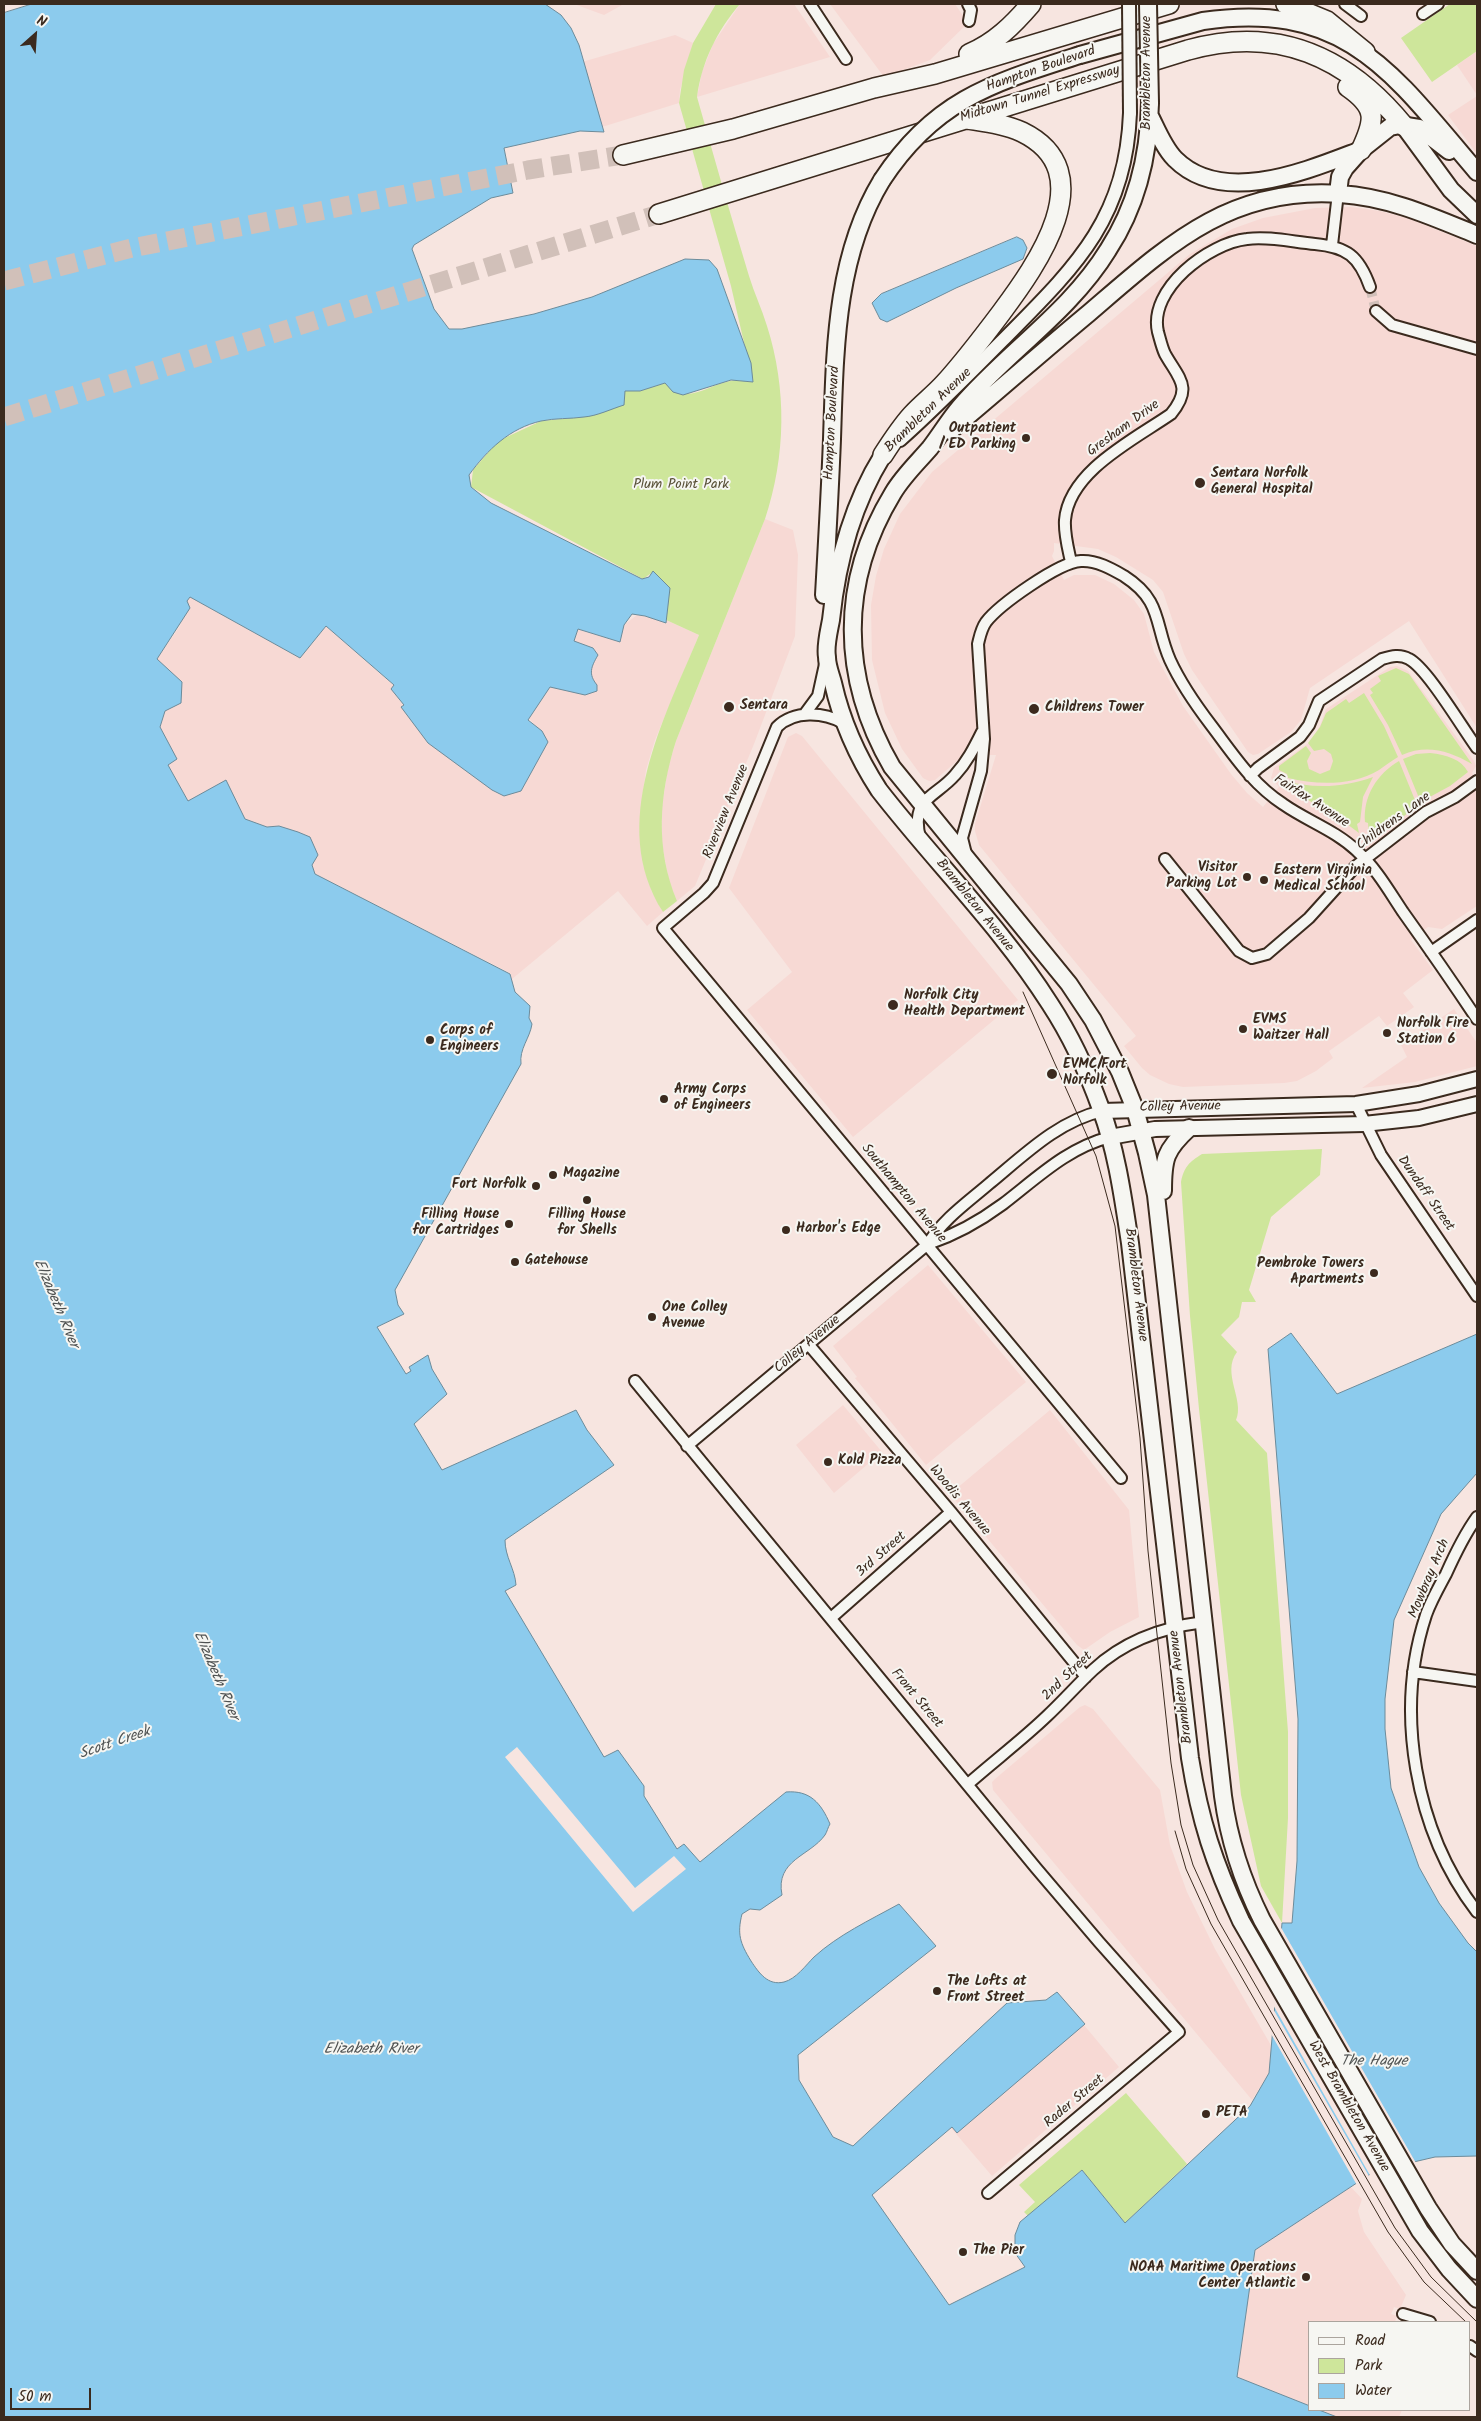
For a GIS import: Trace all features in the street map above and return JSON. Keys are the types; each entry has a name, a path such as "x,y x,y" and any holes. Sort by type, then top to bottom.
{"highway":[{"path":"1015,24 1032,4"},
{"path":"988,46 1015,24 1046,4"},
{"path":"1085,28 1140,4"},
{"path":"874,88 887,80 956,59 988,46 1054,25 1140,4"},
{"path":"623,155 733,129 874,88 935,74 1169,4"},
{"path":"1286,4 1327,21"},
{"path":"1302,4 1327,21 1365,52"},
{"path":"1253,40 1315,67 1361,97 1369,109 1372,119 1371,128 1361,150"},
{"name":"Midtown Tunnel Expressway","path":"659,214 1206,45 1253,40 1294,47 1332,62 1371,89 1404,126"},
{"path":"883,455 898,432 945,383 1009,302 1043,250 1058,216 1061,185 1056,167 1046,150 1036,141 1010,127 964,119"}],"main road":[{"name":"Brambleton Avenue","path":"1148,4 1150,110 1145,156 1129,211 1108,251 1077,291 960,407 931,446 894,490 869,538 856,586 852,622 852,654 864,708 878,743 892,767 1082,1002 1112,1054 1142,1130 1153,1181 1163,1253 1226,1815 1236,1860 1250,1895"},
{"name":"Hampton Boulevard","path":"826,657 823,617 839,314 855,237 872,196 910,142 927,126 966,97 1002,80 1080,55 1203,21 1273,18 1297,22 1331,34 1365,52 1401,82 1477,173"},
{"path":"1150,110 1176,161 1200,176 1214,181 1246,182 1293,174 1361,150"},
{"path":"1404,126 1451,190 1477,214"},
{"path":"1338,193 1342,173 1361,150 1385,129 1404,126 1424,130 1477,173"},
{"path":"931,446 1142,266 1184,235 1216,218 1252,204 1291,196 1338,193 1393,202 1477,235"},
{"name":"Brambleton Avenue","path":"883,455 864,490 840,559 834,588 826,657 844,723 864,766 879,790 1008,948 1049,1003 1079,1056 1102,1111 1121,1185 1130,1243 1194,1783 1209,1848 1234,1905"},
{"name":"Colley Avenue","path":"1102,1111 1356,1104 1419,1094 1477,1080"},
{"name":"Colley Avenue","path":"1110,1137 1142,1130 1364,1124 1419,1118 1477,1104"},
{"path":"1163,1253 1164,1157 1175,1141 1189,1128"},
{"name":"West Brambleton Avenue","path":"1250,1895 1428,2208 1452,2244 1477,2271"},
{"name":"West Brambleton Avenue","path":"1234,1905 1412,2218 1443,2262 1477,2299"}],"street":[{"path":"810,4 846,59"},
{"path":"968,4 970,10 969,21"},
{"name":"Brambleton Avenue","path":"883,455 930,413 1073,268 1095,236 1115,195 1130,135 1129,4"},
{"path":"1345,4 1361,16"},
{"path":"1423,14 1438,4"},
{"path":"1338,193 1332,245 1343,249 1354,257 1364,272 1370,286"},
{"name":"Gresham Drive","path":"1071,562 1065,522 1070,499 1078,485 1096,466 1171,414 1180,403 1183,391 1182,380 1164,352 1158,331 1160,305 1175,279 1198,261 1230,243 1247,239 1332,245"},
{"path":"1376,311 1392,325 1477,349"},
{"name":"Fairfax Avenue","path":"1071,562 1082,561 1102,565 1123,576 1149,599 1158,619 1169,658 1189,696 1250,776 1284,805 1335,834 1365,859 1477,1019"},
{"path":"967,860 962,838 981,772 984,729 978,644 984,624 1006,603 1061,566 1071,562"},
{"path":"1250,776 1300,736 1309,725 1319,701 1382,659 1392,656 1407,658 1424,673 1477,748"},
{"path":"804,715 822,686 826,657"},
{"name":"Riverview Avenue","path":"663,928 704,894 712,883 777,727 785,721 804,715 827,715 844,723"},
{"path":"921,843 918,818 926,798 954,778 968,760 984,729"},
{"name":"Childrens Lane","path":"1165,859 1239,951 1252,958 1267,954 1310,918 1351,871 1365,859 1426,812 1455,797 1477,781"},
{"path":"1431,952 1477,920"},
{"name":"Southampton Avenue","path":"663,928 1121,1478"},
{"name":"Dundaff Street","path":"1356,1104 1364,1124 1381,1154 1477,1296"},
{"name":"Colley Avenue","path":"687,1446 928,1244 941,1224 1040,1142 1072,1122 1102,1111"},
{"name":"Colley Avenue","path":"928,1244 951,1237 987,1215 1070,1153 1110,1137"},
{"name":"Woodis Avenue","path":"809,1345 951,1512 1086,1677"},
{"name":"Front Street","path":"635,1381 1099,1942 1179,2032"},
{"name":"3rd Street","path":"830,1618 951,1512"},
{"name":"Mowbray Arch","path":"1477,1517 1464,1535 1426,1614 1413,1672 1413,1737 1422,1803 1440,1849 1464,1894 1477,1912"},
{"name":"2nd Street","path":"968,1784 1044,1719 1086,1677 1120,1650 1175,1626 1204,1622"},
{"path":"1413,1672 1477,1681"},
{"name":"Rader Street","path":"988,2193 1179,2032"},
{"path":"1403,2314 1427,2321"}],"shaded area":[{"path":"574,4 624,4 604,15"},
{"path":"740,4 794,4 830,57 697,97 702,72 713,44"},
{"path":"830,4 955,4 968,23 930,60 884,77"},
{"path":"675,35 693,43 680,90 679,103 602,127 582,62"},
{"path":"1477,51 1477,95 1457,65"},
{"path":"1477,96 1477,154 1448,115"},
{"path":"1351,207 1380,211 1410,219 1477,246 1477,728 1409,621 1310,688 1301,720 1291,732 1258,754 1253,755 1248,752 1192,670 1184,654 1163,592 1153,580 1116,557 1098,549 1054,543 1052,556 1064,580 1074,575 1095,575 1114,584 1134,600 1144,614 1154,652 1183,706 1231,774 1247,793 1263,807 1279,787 1271,778 1274,768 1310,742 1320,726 1326,709 1390,667 1397,666 1408,671 1476,766 1472,773 1477,780 1477,906 1442,929 1428,927 1411,940 1433,970 1403,993 1414,1007 1387,1026 1379,1016 1329,1051 1333,1058 1316,1071 1297,1081 1284,1083 1183,1087 1169,1084 1150,1075 1142,1068 1124,1046 1136,1036 979,845 975,824 996,755 964,755 935,780 929,781 923,778 902,749 885,713 872,660 871,605 876,576 884,549 900,514 932,472 1190,254 1232,229 1263,218 1315,208"},
{"name":"Sentara","path":"765,519 793,530 798,555 795,636 754,744 695,886 677,901 669,882 662,844 661,812 668,768 676,741"},
{"path":"190,597 296,656 312,644 326,626 394,686 394,692 428,743 521,791 548,742 529,718 550,687 597,691 590,671 598,655 593,648 574,641 578,629 619,642 624,625 637,615 664,619 699,635 655,740 646,770 642,801 641,833 644,867 652,892 663,912 647,926 618,891 512,979 515,992 510,973 315,874 312,865 279,826 267,827 188,801 168,764 175,760 160,727 165,711 157,659 180,626 186,601"},
{"path":"796,733 802,736 1018,1000 853,1137 747,1010 792,972 729,888 788,737"},
{"path":"1454,1009 1477,1043 1477,1066 1415,1082 1362,1088 1407,1057 1401,1045"},
{"path":"928,1265 1026,1382 926,1465 855,1378 857,1377 833,1346"},
{"path":"843,1405 882,1452 834,1493 796,1445"},
{"path":"1050,1410 1129,1510 1139,1617 1110,1632 1084,1650 1077,1645 950,1494"},
{"path":"1085,1705 1093,1709 1160,1790 1170,1845 1187,1892 1215,1949 1272,2047 1269,2073 1252,2100 993,1790 992,1782 995,1779 1080,1707"},
{"path":"1079,2019 1119,2067 992,2176 951,2128"},
{"path":"1351,2187 1362,2199 1358,2211 1364,2232 1406,2295 1400,2309 1394,2307 1391,2314 1397,2316 1395,2321 1308,2321 1308,2405 1237,2377 1255,2250"},
{"path":"1322,2411 1402,2411 1399,2417 1337,2417"}],"green space":[{"name":"Plum Point Park","path":"716,4 740,4 724,25 712,47 699,84 697,97 749,276 774,350 781,398 780,447 772,495 765,519 676,741 670,761 663,801 663,841 665,861 677,901 663,912 647,878 640,843 641,808 647,772 657,736 699,635 664,619 653,572 643,579 471,487 473,470 498,441 541,421 580,417 625,391 640,391 665,383 673,390 688,394 733,380 753,382 731,286 679,103 684,70 693,43"},
{"path":"1450,4 1477,4 1477,51 1432,82 1401,38"},
{"path":"1396,668 1409,674 1472,764 1438,750 1420,750 1402,755 1388,725 1370,695 1373,693 1370,689 1381,681 1378,676"},
{"path":"1364,693 1384,726 1398,757 1369,775 1334,783 1288,778 1287,774 1279,770 1279,766 1306,746 1311,753 1307,761 1309,769 1320,774 1330,770 1333,761 1331,754 1324,749 1314,751 1308,743 1320,727 1326,713 1346,699 1349,703"},
{"path":"1430,753 1453,758 1462,764 1468,772 1450,786 1426,799 1424,795 1419,798 1403,759 1416,754"},
{"path":"1399,761 1417,805 1397,822 1395,820 1389,824 1391,827 1383,832 1381,830 1375,833 1377,836 1373,839 1369,834 1368,823 1365,822 1366,803 1378,779"},
{"path":"1373,777 1363,797 1360,822 1357,824 1359,833 1339,818 1279,783 1281,780 1305,785 1327,786 1361,781"},
{"path":"1322,1149 1320,1175 1271,1217 1249,1290 1256,1302 1242,1302 1239,1317 1221,1335 1237,1352 1231,1369 1238,1404 1236,1420 1267,1453 1288,1732 1288,1818 1282,1923 1261,1886 1241,1795 1199,1409 1190,1316 1181,1182 1188,1165 1202,1154"},
{"path":"1126,2093 1187,2164 1125,2223 1082,2170 1028,2216 1024,2212 1035,2202 1019,2185"}],"water":[{"name":"Elizabeth River","path":"32,4 545,4 561,15 571,28 579,45 604,132 580,131 504,148 513,193 491,198 414,245 412,249 434,309 449,329 462,329 534,314 592,297 685,259 709,260 717,269 751,363 753,382 731,380 683,395 673,392 665,383 640,391 625,391 624,405 594,415 541,421 519,429 500,441 483,457 469,475 471,487 491,503 642,579 649,577 653,571 670,588 666,623 632,614 624,625 620,642 578,629 574,641 593,648 598,655 592,670 592,677 597,685 597,691 585,695 550,687 528,720 542,731 548,742 521,791 504,796 492,790 428,743 401,707 404,705 391,689 394,685 326,626 300,658 190,597 187,601 190,608 157,659 182,682 181,703 165,711 160,727 177,759 168,765 188,801 226,780 245,819 267,827 279,826 310,837 318,855 312,865 315,874 510,974 515,992 530,1006 529,1018 532,1024 523,1048 521,1064 395,1290 398,1305 404,1314 377,1327 406,1374 411,1371 409,1367 428,1355 432,1369 447,1394 414,1424 442,1470 576,1410 587,1430 614,1465 505,1540 516,1585 505,1591 604,1757 618,1750 644,1786 644,1796 677,1849 684,1844 700,1862 786,1792 802,1793 814,1799 823,1810 830,1824 826,1834 789,1866 781,1883 782,1895 760,1910 750,1909 742,1914 740,1938 751,1961 764,1978 778,1983 788,1980 797,1975 814,1957 833,1942 899,1904 936,1946 798,2055 799,2080 833,2137 853,2146 1007,2003 1046,2000 1057,1992 1085,2024 957,2133 952,2127 872,2195 949,2305 1025,2267 1015,2253 1015,2235 1020,2222 1082,2170 1125,2223 1250,2106 1269,2073 1282,1923 1292,1923 1297,1861 1298,1719 1268,1349 1291,1333 1337,1394 1477,1334 1477,1473 1441,1514 1394,1620 1385,1699 1385,1729 1391,1788 1419,1867 1439,1903 1468,1943 1477,1952 1477,2156 1435,2157 1375,2171 1255,2250 1237,2377 1308,2405 1308,2411 1322,2411 1337,2417 4,2417 4,13"},
{"path":"1017,237 1023,240 1027,248 1023,259 956,288 887,322 880,319 872,303 881,294"}],"pier":[{"path":"517,1747 635,1888 674,1856 686,1869 633,1912 505,1757"},
{"path":"1279,1924 1416,2163 1377,2173 1371,2177 1272,2003"},
{"path":"1272,2007 1370,2178 1358,2187 1270,2032"}],"tunnel":[{"path":"4,281 132,248 528,170 623,155"},
{"path":"4,417 659,214"},
{"path":"1370,287 1376,311"}],"tram line":[{"path":"1023,992 1096,1156 1115,1226 1140,1438 1148,1551 1171,1763 1181,1825 1193,1865 1218,1920 1395,2228 1431,2277 1477,2322"},
{"path":"1175,1831 1186,1869 1211,1924 1388,2232 1424,2282 1465,2321"}],"place":[{"name":"Outpatient / ED Parking","path":"1026,438"},
{"name":"Sentara Norfolk General Hospital","path":"1200,483"},
{"name":"Sentara","path":"729,707"},
{"name":"Childrens Tower","path":"1034,709"},
{"name":"Visitor Parking Lot","path":"1247,877"},
{"name":"Eastern Virginia Medical School","path":"1264,880"},
{"name":"Norfolk City Health Department","path":"893,1005"},
{"name":"EVMS Waitzer Hall","path":"1243,1029"},
{"name":"Norfolk Fire Station 6","path":"1387,1033"},
{"name":"Corps of Engineers","path":"430,1040"},
{"name":"EVMC/Fort Norfolk","path":"1052,1074"},
{"name":"Army Corps of Engineers","path":"664,1099"},
{"name":"Magazine","path":"553,1175"},
{"name":"Fort Norfolk","path":"536,1186"},
{"name":"Filling House for Shells","path":"587,1200"},
{"name":"Filling House for Cartridges","path":"509,1224"},
{"name":"Harbor's Edge","path":"786,1230"},
{"name":"Gatehouse","path":"515,1262"},
{"name":"Pembroke Towers Apartments","path":"1374,1273"},
{"name":"One Colley Avenue","path":"652,1317"},
{"name":"Kold Pizza","path":"828,1462"},
{"name":"The Lofts at Front Street","path":"937,1991"},
{"name":"PETA","path":"1206,2114"},
{"name":"The Pier","path":"963,2252"},
{"name":"NOAA Maritime Operations Center Atlantic","path":"1306,2277"}],"water label":[{"name":"Scott Creek","path":"115,1744"},
{"name":"The Hague","path":"1374,2062"}]}
